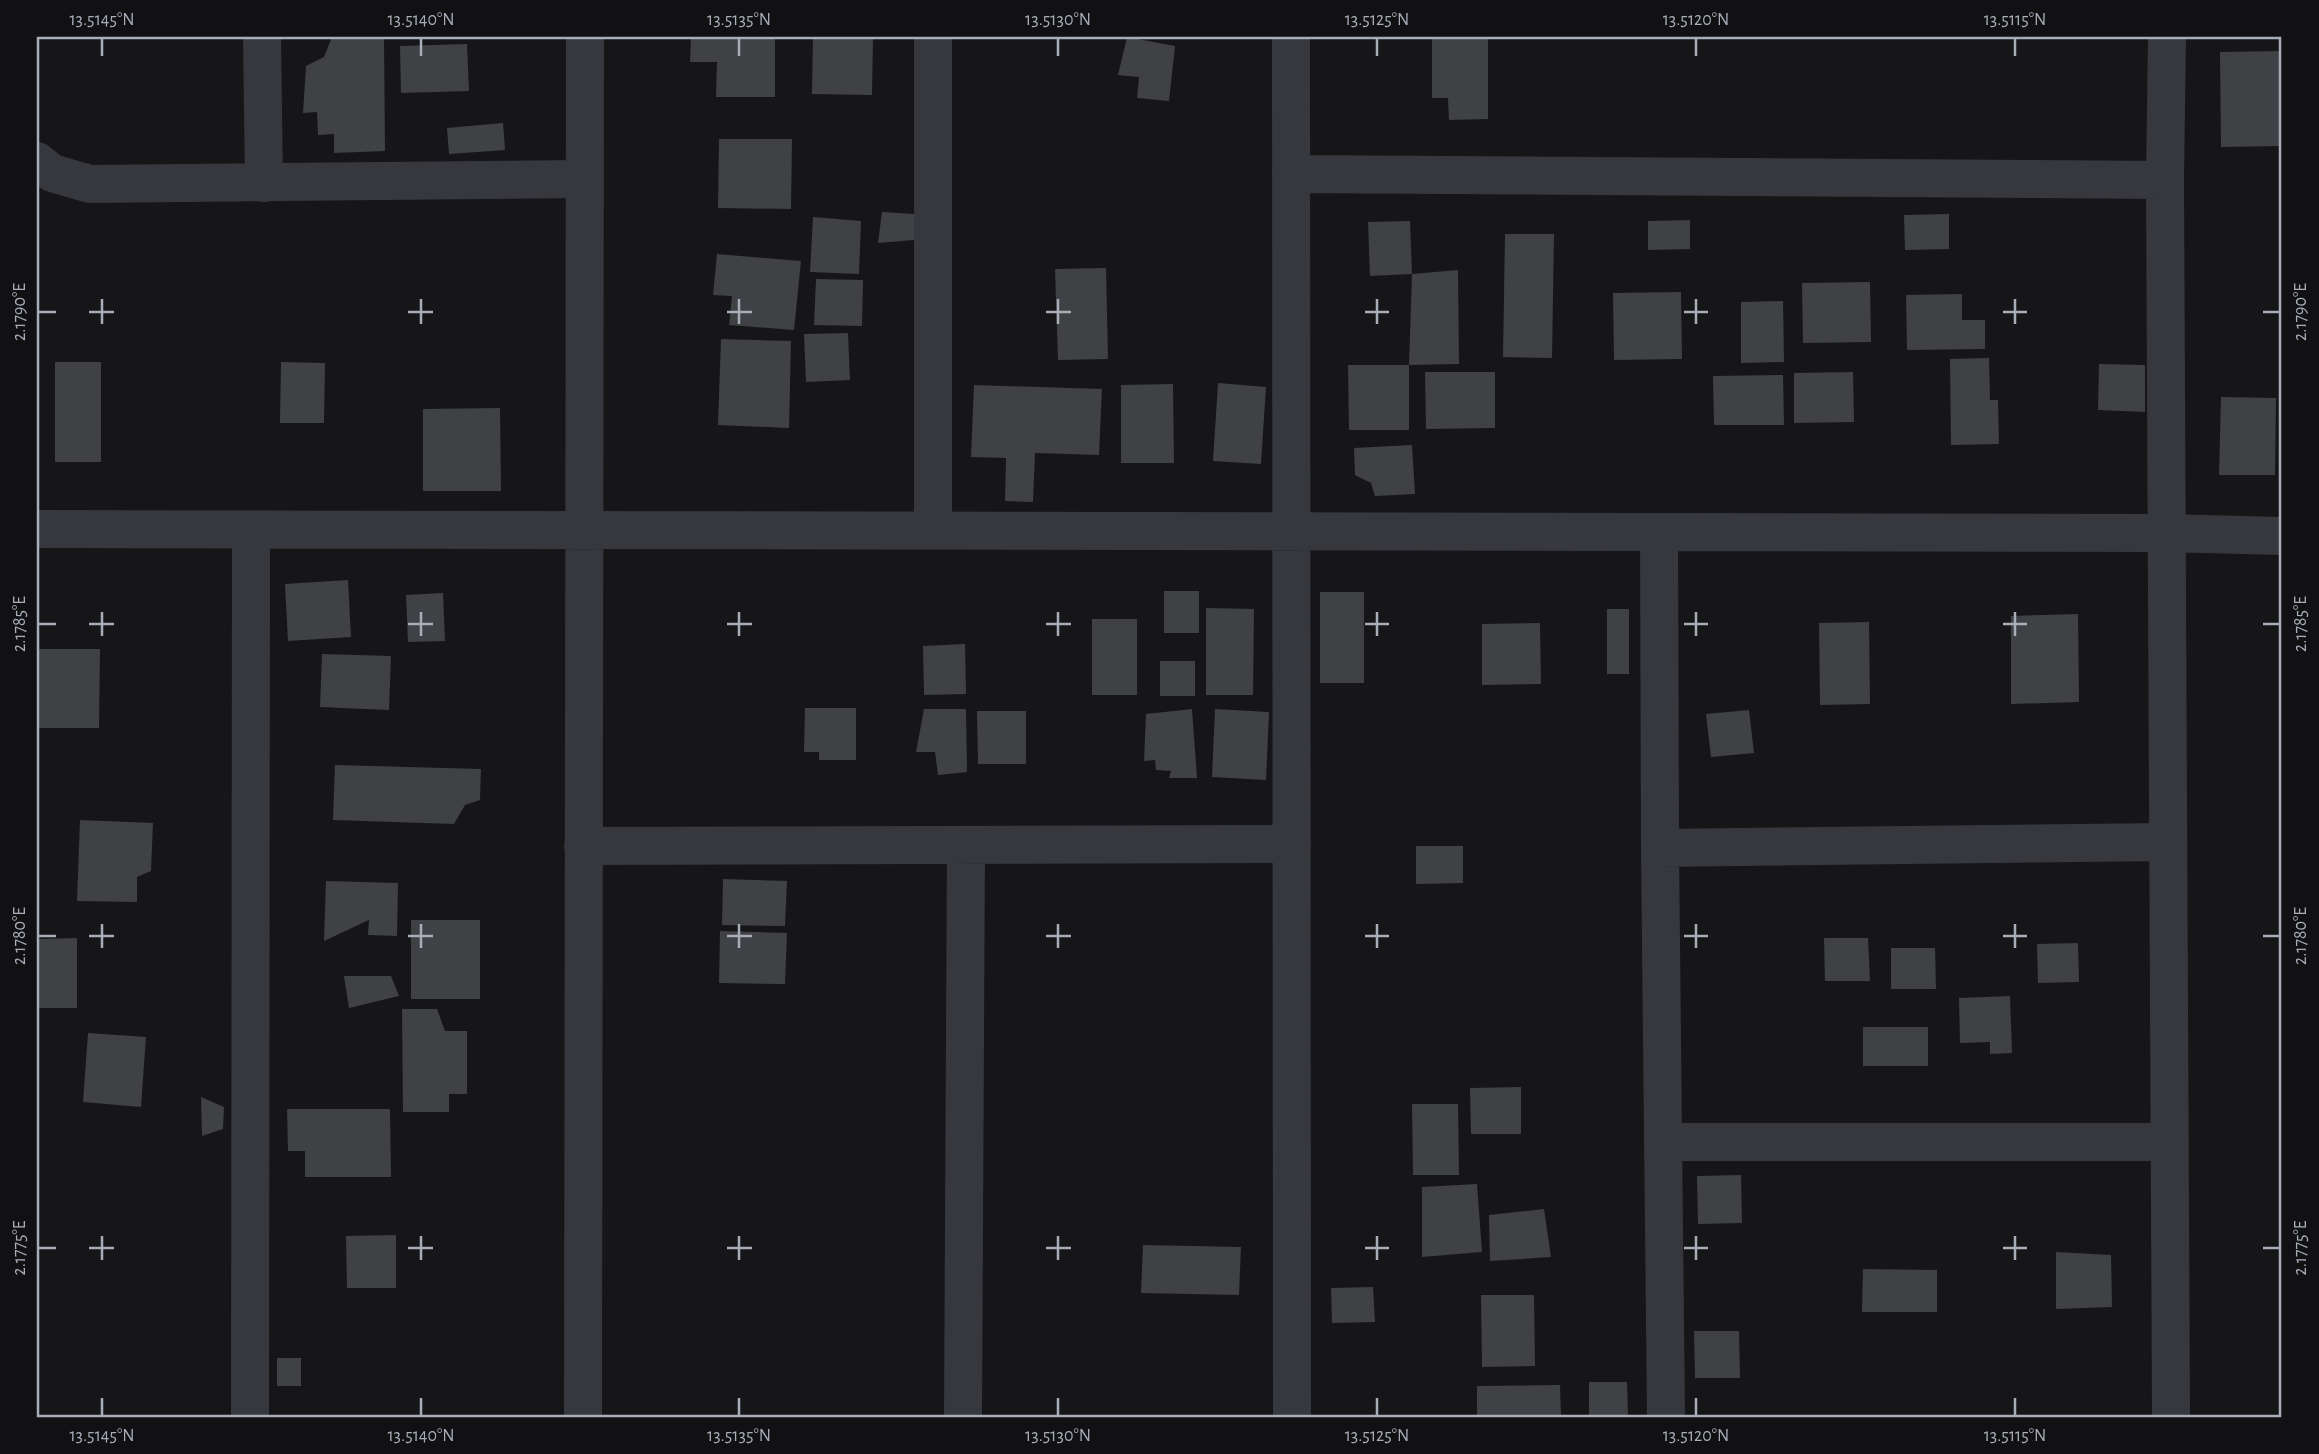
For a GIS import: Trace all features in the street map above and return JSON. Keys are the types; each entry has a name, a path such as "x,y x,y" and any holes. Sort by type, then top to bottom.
{"street":[{"path":"262,37 264,183"},
{"path":"583,1417 585,37"},
{"path":"933,37 933,531"},
{"path":"1291,37 1292,1417"},
{"path":"2167,37 2166,533 2171,1417"},
{"path":"37,161 52,173 90,184 584,179"},
{"path":"1291,174 2165,180"},
{"path":"37,529 2166,533 2282,536"},
{"path":"250,1417 251,530"},
{"path":"1659,532 1666,1417"},
{"path":"1660,848 2168,842"},
{"path":"583,846 1292,844"},
{"path":"962,1417 966,846"},
{"path":"1663,1142 2169,1142"}],"building":[{"path":"332,37 384,37 385,151 334,153 334,134 318,135 317,112 303,113 306,66 324,57"},
{"path":"691,37 775,37 775,97 716,97 717,62 690,62"},
{"path":"813,37 873,37 872,95 812,94"},
{"path":"1127,37 1175,46 1169,101 1137,98 1139,77 1118,75"},
{"path":"1432,37 1488,37 1488,119 1449,120 1448,98 1432,98"},
{"path":"467,44 469,91 401,93 400,46"},
{"path":"2282,51 2282,146 2221,147 2220,52"},
{"path":"503,123 505,150 449,154 447,128"},
{"path":"719,139 792,139 791,209 718,208"},
{"path":"882,212 914,214 914,240 878,243"},
{"path":"1949,214 1949,249 1905,250 1904,215"},
{"path":"813,217 861,221 859,274 810,272"},
{"path":"1690,220 1690,249 1648,250 1648,221"},
{"path":"1410,221 1412,274 1370,276 1368,222"},
{"path":"1505,234 1554,234 1552,358 1503,357"},
{"path":"717,254 801,261 794,330 729,325 732,296 713,295"},
{"path":"1106,268 1108,359 1058,360 1055,269"},
{"path":"1458,270 1459,364 1409,365 1412,274"},
{"path":"816,279 863,280 862,326 814,325"},
{"path":"1870,282 1871,342 1803,343 1802,283"},
{"path":"1681,292 1682,359 1614,360 1613,293"},
{"path":"1962,294 1962,320 1985,320 1985,349 1907,350 1906,295"},
{"path":"1783,301 1784,362 1741,363 1741,302"},
{"path":"848,333 850,380 806,382 804,334"},
{"path":"721,339 791,341 789,428 718,425"},
{"path":"1989,358 1990,400 1998,400 1999,444 1951,445 1950,359"},
{"path":"55,362 101,362 101,462 55,462"},
{"path":"281,362 325,363 324,423 280,423"},
{"path":"2099,364 2145,365 2145,412 2098,410"},
{"path":"1348,365 1409,365 1409,430 1349,430"},
{"path":"1425,372 1495,372 1495,428 1426,429"},
{"path":"1853,372 1854,422 1794,423 1794,373"},
{"path":"1783,375 1784,425 1714,425 1713,376"},
{"path":"1218,383 1266,387 1261,464 1213,461"},
{"path":"1173,384 1174,463 1121,463 1121,385"},
{"path":"974,385 1102,389 1099,455 1035,453 1033,502 1005,501 1006,458 971,457"},
{"path":"2221,397 2276,398 2275,475 2219,475"},
{"path":"500,408 501,491 423,491 423,409"},
{"path":"1412,445 1415,494 1375,496 1371,483 1355,475 1354,448"},
{"path":"348,580 351,637 288,641 285,584"},
{"path":"1164,591 1199,591 1199,633 1164,633"},
{"path":"1320,592 1364,592 1364,683 1320,683"},
{"path":"443,593 445,641 408,642 406,595"},
{"path":"1206,608 1254,609 1253,695 1206,695"},
{"path":"1607,609 1629,609 1629,674 1607,674"},
{"path":"2078,614 2079,702 2011,704 2011,616"},
{"path":"1092,619 1137,619 1137,695 1092,695"},
{"path":"1869,622 1870,704 1820,705 1819,623"},
{"path":"1540,623 1541,684 1482,685 1482,624"},
{"path":"965,644 966,694 924,695 923,646"},
{"path":"39,649 100,649 99,728 38,728"},
{"path":"322,654 391,656 389,710 320,707"},
{"path":"1160,661 1195,661 1195,696 1160,696"},
{"path":"805,708 856,708 856,760 819,760 819,752 804,752"},
{"path":"924,709 966,709 967,772 938,775 935,752 916,752"},
{"path":"1192,709 1197,778 1169,778 1171,771 1156,770 1155,760 1144,761 1146,714"},
{"path":"1215,709 1269,712 1266,780 1212,777"},
{"path":"1749,710 1754,753 1711,757 1706,714"},
{"path":"977,711 1026,711 1026,764 978,764"},
{"path":"335,765 481,769 480,800 465,805 454,824 333,820"},
{"path":"80,820 153,823 151,871 137,877 137,902 77,901"},
{"path":"1416,846 1463,846 1463,883 1416,884"},
{"path":"723,879 787,881 785,926 722,925"},
{"path":"326,881 398,883 397,936 368,935 369,920 324,941"},
{"path":"411,920 480,920 480,999 411,999"},
{"path":"720,931 787,933 785,984 719,983"},
{"path":"77,938 77,1008 37,1008 37,939"},
{"path":"1824,938 1868,938 1870,981 1825,981"},
{"path":"2078,943 2079,982 2038,983 2037,944"},
{"path":"1891,948 1935,948 1936,989 1891,989"},
{"path":"344,976 391,976 399,996 349,1008"},
{"path":"2010,996 2012,1053 1990,1054 1990,1042 1960,1043 1959,998"},
{"path":"402,1009 437,1009 445,1031 467,1031 467,1094 449,1094 449,1112 403,1112"},
{"path":"1863,1027 1928,1027 1928,1066 1863,1066"},
{"path":"88,1033 146,1037 141,1107 83,1102"},
{"path":"1521,1087 1521,1134 1471,1134 1470,1088"},
{"path":"201,1097 224,1107 223,1129 202,1136"},
{"path":"1412,1104 1458,1104 1459,1175 1413,1175"},
{"path":"287,1109 390,1109 391,1177 305,1177 305,1151 288,1151"},
{"path":"1741,1175 1742,1223 1698,1224 1697,1176"},
{"path":"1477,1184 1482,1252 1422,1257 1422,1187"},
{"path":"1544,1209 1551,1257 1490,1261 1489,1215"},
{"path":"396,1235 396,1288 347,1288 346,1236"},
{"path":"1143,1245 1241,1247 1239,1295 1141,1293"},
{"path":"2056,1252 2111,1255 2112,1307 2056,1309"},
{"path":"1863,1269 1937,1270 1937,1312 1862,1312"},
{"path":"1373,1287 1375,1322 1332,1323 1331,1288"},
{"path":"1481,1295 1534,1295 1535,1366 1482,1367"},
{"path":"1694,1331 1739,1331 1740,1378 1695,1378"},
{"path":"277,1358 301,1358 301,1386 277,1386"},
{"path":"1589,1382 1627,1382 1628,1417 1589,1417"},
{"path":"1560,1385 1561,1417 1477,1417 1477,1386"}]}
